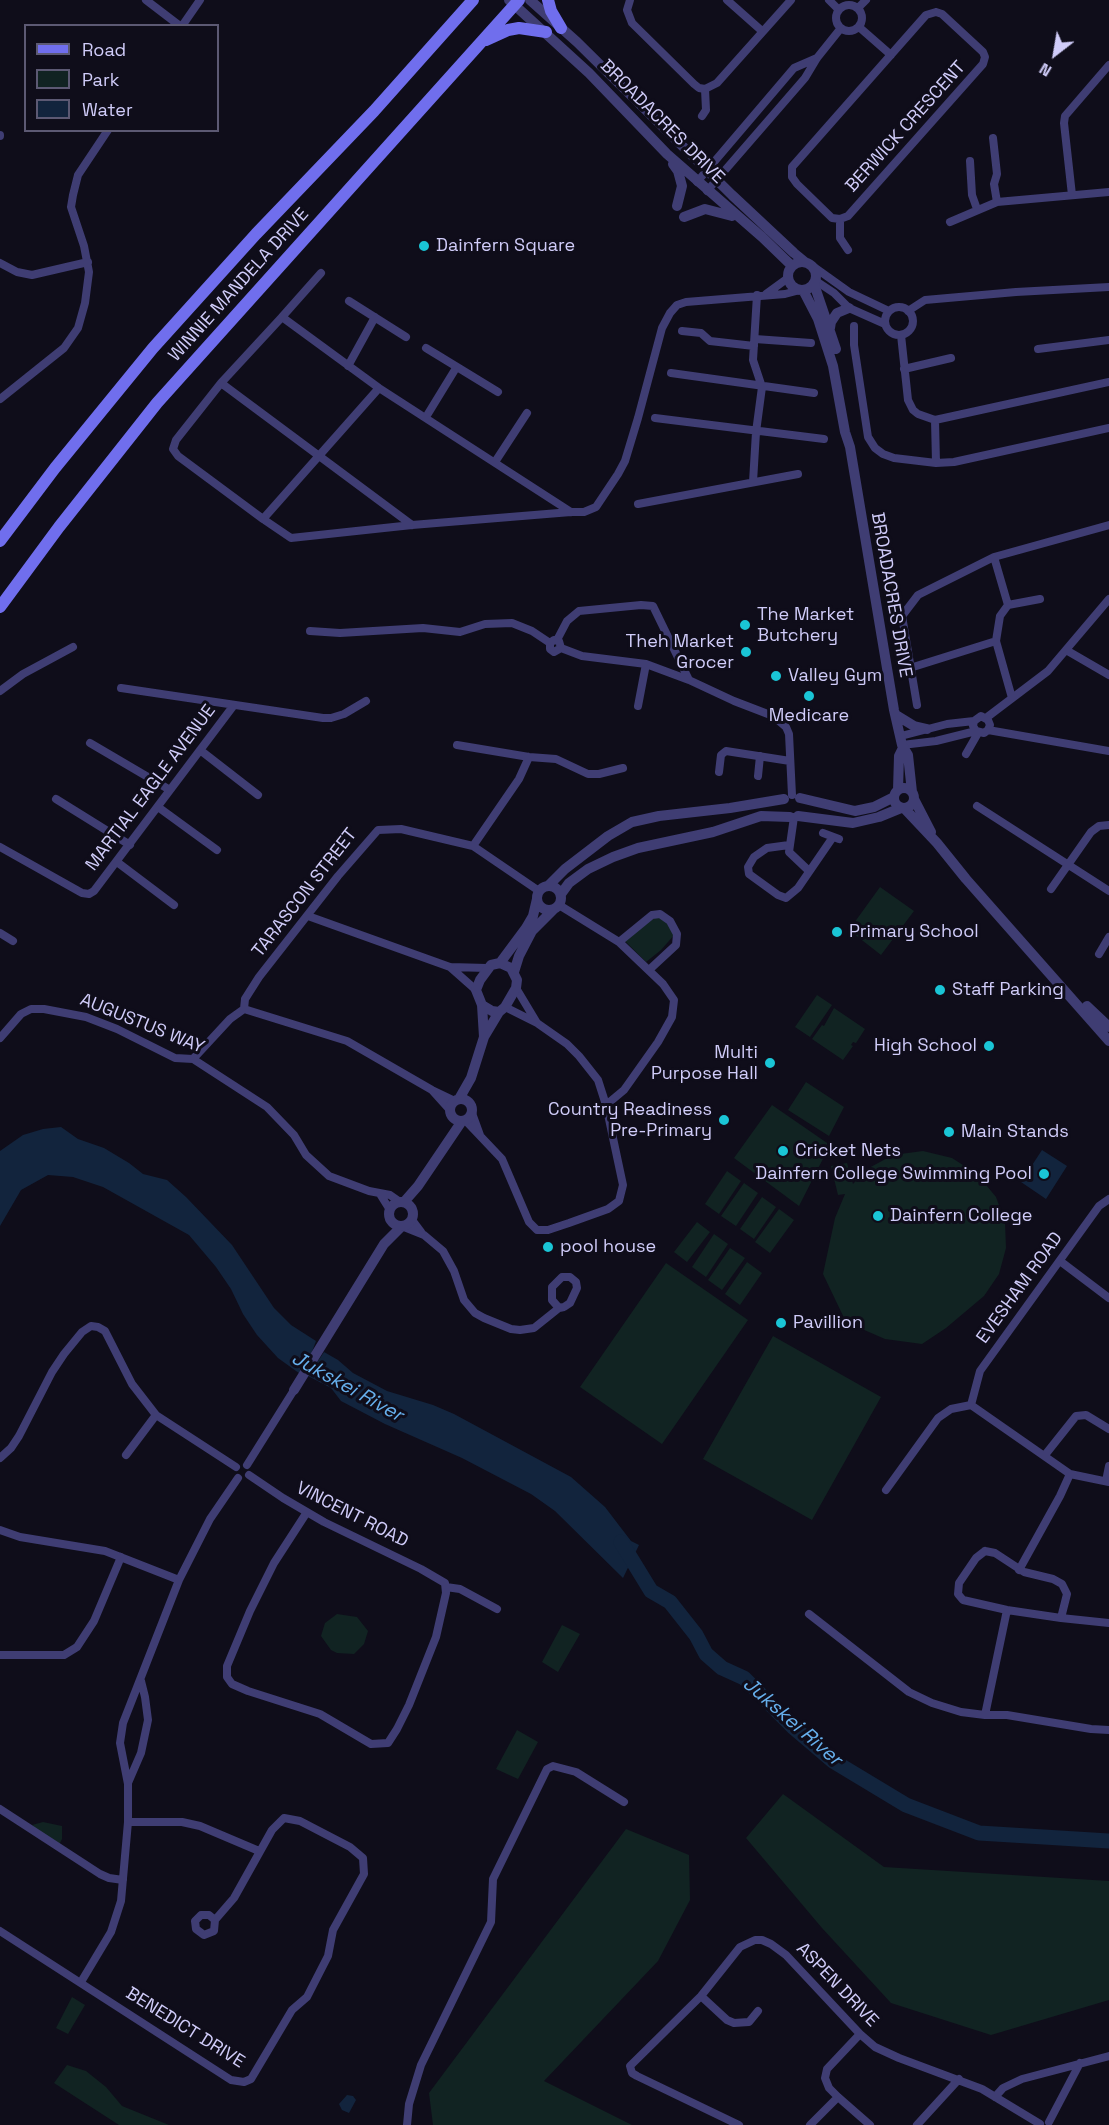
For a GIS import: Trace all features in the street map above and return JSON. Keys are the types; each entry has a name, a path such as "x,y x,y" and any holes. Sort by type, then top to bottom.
{"main road":[{"path":"548,0 551,11 561,28"},
{"name":"WINNIE MANDELA DRIVE","path":"0,607 59,527 157,404 480,44 514,1"},
{"name":"WINNIE MANDELA DRIVE","path":"0,541 55,468 153,348 256,234 374,111 470,2"},
{"path":"480,44 498,34 519,28 546,32"}],"street":[{"path":"146,0 178,24"},
{"path":"182,24 200,0"},
{"name":"BROADACRES DRIVE","path":"530,0 706,170 816,271 815,282 830,328 842,378 851,435 850,447"},
{"path":"630,0 627,10 632,23 694,84 705,90"},
{"path":"728,0 762,31"},
{"path":"705,90 717,82 791,0"},
{"path":"829,0 839,10"},
{"path":"858,8 866,0"},
{"name":"BROADACRES DRIVE","path":"514,1 589,72 639,128 792,266"},
{"path":"851,5 858,8 862,18 859,27 853,31 841,28 836,19 839,10 851,5"},
{"name":"BERWICK CRESCENT","path":"936,12 942,14 983,52 985,61 978,72 856,208 848,216 840,219 832,218 797,184 792,177 791,170 891,55 926,15 936,12"},
{"path":"859,27 891,55"},
{"path":"707,191 805,78 816,58 841,28"},
{"path":"697,182 794,68 816,58"},
{"path":"1072,195 1065,116 1109,65"},
{"path":"702,116 706,110 705,90"},
{"path":"746,123 757,132"},
{"path":"0,399 59,353 78,328 89,285 88,262 72,207 73,195 78,176 107,132"},
{"path":"993,138 997,174 994,184 996,202"},
{"path":"667,154 681,180 681,194 677,206"},
{"path":"970,161 972,195 977,208"},
{"path":"950,222 977,208 996,202 1109,192"},
{"path":"684,217 705,209 741,219"},
{"path":"840,219 840,238 848,250"},
{"path":"0,263 17,272 32,275 88,262"},
{"path":"321,273 221,383 176,440 173,449 178,456 291,538 412,525 584,512 596,507 625,461 662,328 677,305 686,302 785,294 809,288 815,282 834,293 849,308 885,324 892,334 907,333 912,325 913,319 908,311 901,307 889,311 849,292 809,264 798,262 792,266 788,278 761,295"},
{"name":"BROADACRES DRIVE","path":"788,278 792,286 801,290 818,319 827,343 850,447 896,715 902,743 908,755 913,795 937,843"},
{"path":"908,311 925,300 1109,287"},
{"path":"753,483 762,387 753,360 761,295"},
{"path":"349,300 406,337"},
{"path":"830,328 837,313 849,308"},
{"path":"885,324 889,311"},
{"path":"282,317 379,388 571,512"},
{"path":"348,366 375,317"},
{"path":"854,326 854,345 868,437 875,448 883,454 894,458 936,463 954,462 1109,428"},
{"path":"682,331 701,333 710,341 811,343"},
{"path":"901,335 908,400 913,410 924,418 935,420 1109,382"},
{"path":"1038,349 1109,340"},
{"path":"426,348 498,392"},
{"path":"904,369 951,358"},
{"path":"426,417 456,368"},
{"path":"671,373 814,393"},
{"path":"221,383 412,525"},
{"path":"263,519 379,388"},
{"path":"495,462 527,413"},
{"path":"656,418 824,439"},
{"path":"935,420 936,463"},
{"path":"638,504 798,474"},
{"path":"916,705 902,616 912,601 928,589 994,557 1109,525"},
{"path":"994,557 1008,605"},
{"path":"1012,698 996,641 1002,611 1008,605 1040,599"},
{"path":"896,715 914,726 929,728 974,721 978,717 986,718 1037,681 1109,599"},
{"path":"556,644 567,621 579,611 650,605 656,609 689,680"},
{"path":"310,632 423,628 460,632 484,624 512,623 582,656 646,664 689,680 773,716 782,723 789,734 792,797 782,810 794,817"},
{"path":"910,668 996,641"},
{"path":"0,691 23,674 73,647"},
{"path":"1066,650 1109,675"},
{"path":"638,706 646,664"},
{"path":"121,688 331,718 344,714 366,701"},
{"name":"MARTIAL EAGLE AVENUE","path":"0,847 85,893 94,891 234,705"},
{"path":"986,718 989,722 988,730"},
{"path":"974,721 973,726 977,732"},
{"path":"929,728 936,741"},
{"path":"902,743 929,728"},
{"path":"902,743 936,741 977,732 984,733 988,730 1109,751"},
{"path":"966,754 977,732"},
{"path":"90,743 170,790"},
{"name":"BROADACRES DRIVE","path":"902,743 895,803 937,843 1109,1041"},
{"path":"457,745 529,757 556,759 588,774 599,774 623,768"},
{"path":"200,750 258,795"},
{"path":"719,772 721,755 724,751 790,761"},
{"path":"758,776 760,756"},
{"path":"473,846 519,779 529,757"},
{"path":"309,916 450,967 487,968 500,963 526,928 542,892 565,868 608,836 632,822 792,797 843,810 870,814 909,806 913,795 904,788 870,814 853,823 761,816 712,832 638,848 613,857 576,876 561,894 556,908 532,931 519,956 514,972"},
{"path":"792,797 804,807 794,817 789,854 809,871"},
{"path":"56,799 130,845"},
{"path":"977,806 1109,891"},
{"path":"158,807 217,850"},
{"path":"730,808 733,825"},
{"path":"1051,889 1091,832 1099,826 1109,825"},
{"name":"TARASCON STREET","path":"193,1059 230,1019 244,1009 245,999 259,977 309,916 338,876 378,830 401,828 473,846 542,892"},
{"path":"789,845 767,848 754,857 748,867 749,874 778,895 786,898 798,888 836,838 823,833"},
{"path":"117,862 174,905"},
{"path":"542,892 556,888 561,894"},
{"path":"542,892 541,907 556,908 619,942 663,984 674,1000 672,1017 658,1042 624,1090 606,1105"},
{"path":"619,942 652,915 660,914 670,921 677,934 676,945 649,970"},
{"path":"0,933 13,941"},
{"path":"1099,954 1109,937"},
{"path":"384,1244 394,1205 402,1202 418,1186 442,1148 460,1110 484,1037 516,988 517,980 514,972 500,963"},
{"path":"450,967 476,990 482,1005 484,1037"},
{"path":"476,990 487,968"},
{"name":"BROADACRES DRIVE","path":"1048,969 1109,1027"},
{"path":"516,988 537,1023"},
{"path":"244,1009 347,1041 432,1090 460,1110 502,1159 529,1222 537,1230 548,1230 569,1223 608,1209 619,1202 624,1185 606,1105 597,1080 579,1056 561,1039 537,1023 502,1010 492,1011 482,1005"},
{"name":"AUGUSTUS WAY","path":"0,1038 14,1020 31,1009 62,1011 117,1029 175,1058 193,1059 267,1107 294,1135 306,1155 329,1176 380,1194 390,1195 402,1202"},
{"path":"247,1465 384,1244 408,1221 418,1186"},
{"path":"380,1194 395,1225 408,1221"},
{"name":"EVESHAM ROAD","path":"971,1405 980,1371 1099,1206 1109,1199"},
{"path":"402,1202 410,1205 408,1221"},
{"path":"408,1221 447,1256 464,1300 475,1313 511,1329 527,1329 548,1318 559,1308"},
{"path":"1060,1261 1109,1298"},
{"path":"0,1458 19,1436 52,1372 64,1354 82,1332 91,1326 105,1331 132,1384 156,1415 236,1467"},
{"path":"885,1490 938,1418 951,1409 971,1405 1070,1474 1107,1481 1109,1466"},
{"path":"126,1455 156,1415"},
{"path":"1045,1455 1076,1416 1086,1415 1109,1428"},
{"path":"240,1463 247,1465 250,1470 249,1475 245,1478 238,1478 235,1473 236,1467 240,1463"},
{"path":"1019,1570 1070,1474"},
{"name":"VINCENT ROAD","path":"249,1475 307,1512 445,1584 478,1597 497,1609"},
{"path":"0,1931 81,1982 111,1932 121,1901 128,1822 128,1784 123,1761 121,1732 128,1709 141,1681 150,1650 179,1580 210,1519 238,1478"},
{"path":"307,1512 274,1563 232,1652 226,1673 232,1683 237,1686 320,1714 371,1744 388,1743 397,1730 436,1637 445,1584"},
{"path":"0,1530 20,1537 91,1548 179,1580"},
{"path":"1061,1618 1067,1594 1062,1584 1019,1570 995,1553 985,1551 976,1558 959,1583 958,1594 963,1600 1007,1610 1061,1618 1109,1623"},
{"path":"0,1655 64,1655 77,1647 94,1622 121,1557"},
{"path":"985,1715 1007,1610"},
{"path":"809,1614 915,1695 953,1710 985,1715 1007,1715 1091,1730 1109,1730"},
{"path":"128,1784 141,1753 148,1720 141,1681"},
{"path":"408,2125 409,2104 421,2066 491,1922 493,1879 548,1769 554,1766 576,1772 624,1802"},
{"path":"0,1809 105,1876 123,1880"},
{"name":"BENEDICT DRIVE","path":"81,1982 231,2080 240,2083 247,2081 251,2079 286,2017 308,1996 328,1956 333,1930 364,1874 365,1866 360,1854 350,1847 292,1818 284,1818 280,1820 259,1851 234,1898 215,1920"},
{"path":"128,1822 182,1822 200,1826 259,1851"},
{"name":"ASPEN DRIVE","path":"739,2125 638,2076 630,2069 632,2062 701,1996 740,1947 755,1940 762,1940 786,1955 860,2034 883,2051 982,2089 1045,2124 1080,2063"},
{"path":"701,1996 727,2020 734,2023 749,2022 758,2011"},
{"path":"860,2034 825,2074 827,2084 838,2097 870,2125"},
{"path":"995,2097 1013,2083 1109,2056"},
{"path":"917,2125 959,2079"},
{"path":"810,2125 838,2097"}],"green space":[{"path":"880,887 914,911 881,955 849,930"},
{"path":"660,914 675,934 646,962 624,940"},
{"path":"817,995 832,1005 810,1037 795,1027"},
{"path":"834,1008 865,1029 856,1043 853,1042 851,1045 853,1046 843,1060 812,1039 822,1025 824,1026"},
{"path":"806,1082 844,1107 829,1136 788,1110"},
{"name":"Cricket Nets","path":"772,1105 830,1145 799,1206 734,1158"},
{"path":"923,1151 952,1158 977,1174 996,1197 1005,1222 1006,1248 999,1274 984,1296 946,1328 922,1344 885,1339 846,1322 823,1274 835,1218 845,1194 838,1195 831,1166 847,1163 853,1184 867,1169 893,1155"},
{"path":"727,1171 741,1181 719,1214 705,1204"},
{"path":"744,1183 758,1193 736,1226 721,1216"},
{"path":"762,1197 776,1207 754,1239 740,1229"},
{"path":"779,1209 794,1220 770,1253 755,1242"},
{"path":"697,1222 710,1232 687,1262 674,1252"},
{"path":"714,1234 728,1244 706,1277 692,1267"},
{"path":"730,1248 745,1258 722,1290 708,1280"},
{"path":"747,1262 762,1273 740,1305 725,1294"},
{"path":"666,1263 748,1320 662,1444 580,1387"},
{"path":"773,1336 881,1397 812,1520 703,1459"},
{"path":"337,1614 357,1617 368,1631 364,1644 354,1654 337,1653 331,1650 321,1636 325,1623"},
{"path":"562,1625 580,1634 558,1672 542,1662"},
{"path":"517,1730 538,1742 518,1779 496,1769"},
{"path":"783,1794 884,1867 1109,1881 1109,2000 991,2035 891,2003 822,1928 746,1838"},
{"path":"43,1822 62,1826 62,1839 57,1849 32,1825"},
{"path":"626,1829 689,1855 690,1900 658,1961 544,2081 632,2125 433,2125 429,2093"},
{"path":"72,1997 85,2005 68,2034 56,2028"},
{"path":"67,2065 86,2071 106,2087 122,2106 169,2125 119,2125 54,2083"}],"water":[{"path":"61,1127 78,1139 104,1148 143,1174 167,1180 186,1197 232,1245 274,1308 291,1325 316,1341 303,1376 278,1358 257,1335 243,1314 231,1289 189,1235 103,1187 73,1177 48,1175 21,1190 0,1226 0,1151 23,1135"},
{"name":"Dainfern College Swimming Pool","path":"1042,1150 1067,1166 1046,1199 1021,1182"},
{"path":"324,1352 353,1373 387,1391 454,1414 571,1477 605,1507 631,1541 639,1545 623,1578 555,1511 531,1494 462,1458 385,1424 341,1401 331,1388 308,1376"},
{"path":"347,2095 353,2096 356,2100 349,2113 342,2110 339,2104"}],"waterway":[{"name":"Jukskei River","path":"621,1542 651,1591 670,1602 696,1635 706,1654 722,1668 744,1678 793,1727 833,1761 906,1805 979,1833 1109,1841"}],"place":[{"name":"Dainfern Square","path":"424,246"},
{"name":"The Market Butchery","path":"745,625"},
{"name":"Theh Market Grocer","path":"746,652"},
{"name":"Valley Gym","path":"776,676"},
{"name":"Medicare","path":"809,696"},
{"name":"Primary School","path":"837,932"},
{"name":"Staff Parking","path":"940,990"},
{"name":"High School","path":"989,1046"},
{"name":"Multi Purpose Hall","path":"770,1063"},
{"name":"Country Readiness Pre-Primary","path":"724,1120"},
{"name":"Main Stands","path":"949,1132"},
{"name":"Cricket Nets","path":"783,1151"},
{"name":"Dainfern College Swimming Pool","path":"1044,1174"},
{"name":"Dainfern College","path":"878,1216"},
{"name":"pool house","path":"548,1247"},
{"name":"Pavillion","path":"781,1323"}]}
